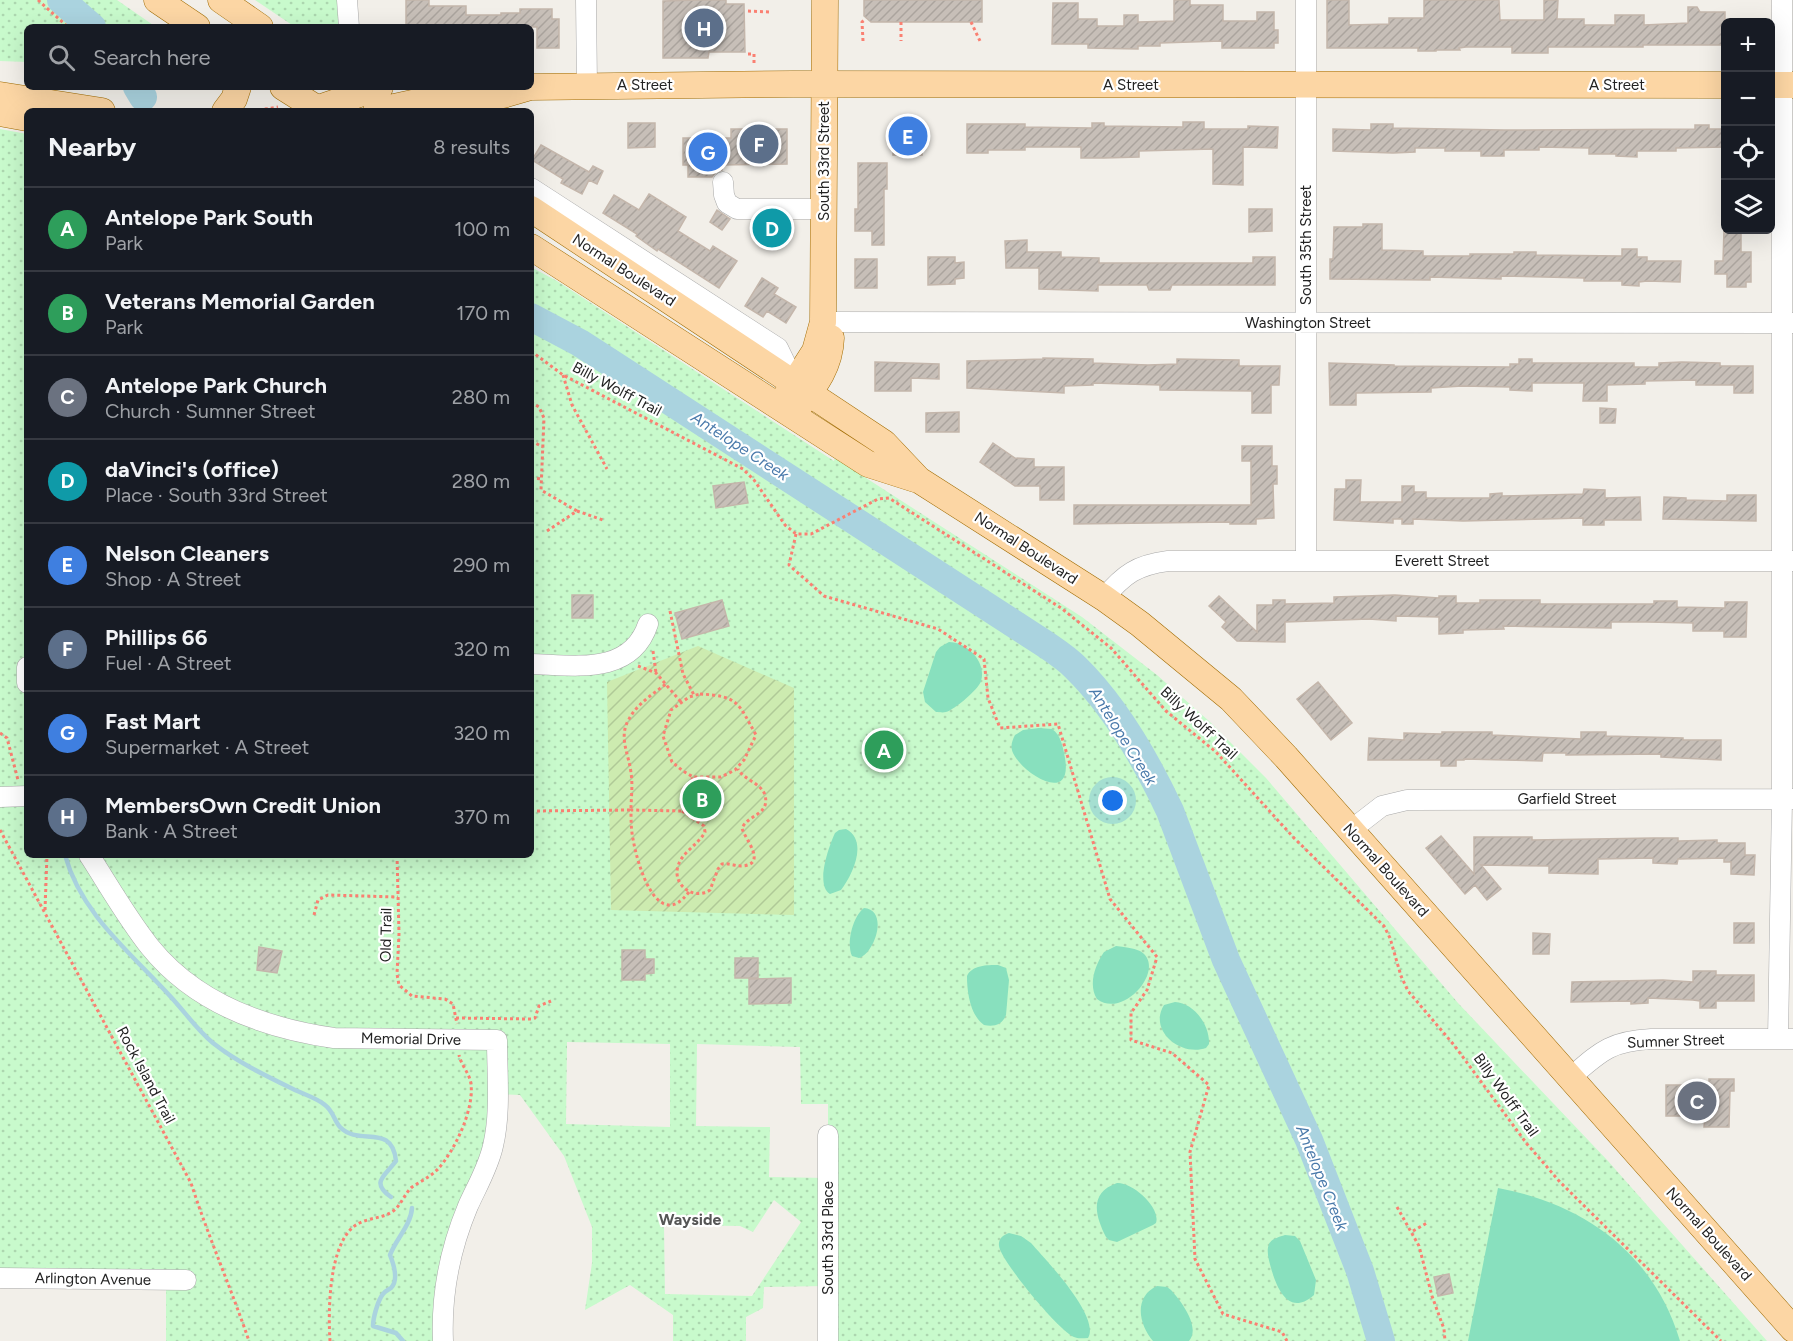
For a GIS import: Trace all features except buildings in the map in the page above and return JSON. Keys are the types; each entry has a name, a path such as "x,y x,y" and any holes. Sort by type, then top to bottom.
{"main road":[{"path":"158,0 193,24"},
{"path":"221,0 256,24"},
{"name":"South 33rd Street","path":"786,411 802,388 824,373 831,349 831,333 823,322 825,0"},
{"name":"A Street","path":"534,86 1721,85"},
{"path":"227,108 234,99 236,90"},
{"name":"A Street","path":"379,105 431,99 503,95 519,90"},
{"path":"0,94 67,108"},
{"path":"321,108 350,95 379,105"},
{"path":"284,96 311,108"},
{"path":"0,113 24,117"},
{"name":"Normal Boulevard","path":"534,211 884,443 919,480 1104,598 1140,624 1231,699 1351,830 1793,1329"},
{"name":"Normal Boulevard","path":"534,249 868,464 919,480"},
{"path":"534,254 565,269"}],"street":[{"path":"586,0 587,85"},
{"name":"South 35th Street","path":"1306,0 1306,561"},
{"path":"1782,0 1788,561 1786,1039"},
{"path":"723,182 727,203 737,209 824,209"},
{"path":"534,190 778,348 802,388"},
{"name":"Washington Street","path":"823,322 1787,323"},
{"name":"Everett Street","path":"1104,598 1134,569 1157,563 1788,561"},
{"path":"534,664 590,665 617,660 629,654 637,645 644,636 648,624"},
{"path":"0,797 24,797"},
{"name":"Garfield Street","path":"1351,830 1382,806 1407,800 1788,799"},
{"name":"Memorial Drive","path":"91,858 151,948 172,970 215,1002 240,1014 308,1034 334,1038 497,1040 497,1115 494,1144 458,1233 448,1267 444,1295 443,1341"},
{"name":"Sumner Street","path":"1570,1078 1603,1050 1629,1041 1786,1039"},
{"name":"South 33rd Place","path":"828,1135 828,1341"},
{"name":"Arlington Avenue","path":"0,1278 186,1280"}],"path":[{"path":"38,0 65,24"},
{"path":"748,11 770,12"},
{"path":"863,41 862,22 866,19"},
{"path":"901,22 901,41"},
{"path":"972,22 981,41"},
{"path":"748,54 754,54 754,66"},
{"path":"259,108 284,96"},
{"path":"783,242 786,238 787,224"},
{"name":"Billy Wolff Trail","path":"534,353 563,375 743,469 754,480 785,525 796,534 811,534 886,497 1061,608 1111,648 1166,711 1216,752 1294,838 1384,926 1408,991 1454,1045 1527,1144 1545,1166 1721,1341"},
{"path":"563,375 573,405 607,469"},
{"path":"534,405 542,412 541,490 577,511 603,520"},
{"path":"534,442 543,447"},
{"path":"534,478 542,479"},
{"path":"547,531 577,511"},
{"path":"796,534 789,565 824,596 938,629 984,659 988,698 1000,728 1058,724 1110,899 1157,957 1147,990 1131,1013 1131,1040 1172,1053 1209,1085 1190,1152 1195,1259 1223,1314 1282,1332 1287,1341"},
{"path":"670,611 679,644 683,674 694,695"},
{"path":"653,644 656,673"},
{"path":"636,666 656,673 681,702"},
{"path":"666,684 637,708 628,719 624,731 624,745 631,773 632,836 635,850 654,896 665,905 672,905 682,901 689,892"},
{"path":"694,695 726,697 739,704 756,735 738,769 721,777 693,777 672,762 663,736 671,710 694,695"},
{"path":"0,733 7,738 24,794"},
{"path":"534,811 682,811 705,829 698,844 684,855 677,867 678,880 689,892 702,894 711,890 722,864 744,866 752,862 754,858 754,849 742,828 746,821 762,812 765,796 758,785 743,777 738,769"},
{"path":"682,811 693,777"},
{"name":"Rock Island Trail","path":"0,830 191,1183 205,1227 237,1304 249,1341"},
{"path":"45,912 47,858"},
{"name":"Old Trail","path":"398,858 397,974 399,985 412,996 446,999 453,1005 456,1018"},
{"path":"314,915 318,900 328,895 398,897"},
{"path":"330,1341 328,1319 334,1271 338,1255 349,1231 358,1223 388,1214 396,1209 411,1188 440,1167 463,1126 468,1109 471,1082 460,1058 456,1018 531,1019 535,1018 539,1006 551,1000"},
{"path":"1397,1207 1419,1246 1432,1296 1444,1329 1445,1341"},
{"path":"1412,1231 1427,1223"}],"green space":[{"path":"0,0 117,0 152,24 24,24 24,62 0,61"},
{"path":"255,0 347,0 341,24 291,24"},
{"path":"0,129 24,133 24,858 534,858 534,269 557,281 834,461 835,458 1082,617 1157,675 1209,721 1266,778 1458,1003 1608,1161 1767,1341 828,1341 827,1286 764,1287 763,1308 746,1317 746,1341 673,1341 673,1315 630,1285 585,1310 592,1263 592,1227 564,1156 520,1095 497,1094 469,1203 443,1341 166,1341 166,1280 0,1278","holes":["567,1042 670,1044 670,1127 566,1124","697,1044 800,1047 801,1104 828,1104 828,1178 769,1177 770,1127 696,1126","774,1200 801,1222 752,1296 665,1294 664,1225 740,1226 753,1232"]},
{"path":"949,642 962,645 974,654 981,667 981,681 971,694 955,707 946,712 936,712 925,702 923,692 936,652"},
{"path":"698,646 794,688 794,915 611,910 607,682"},
{"path":"1052,729 1060,738 1065,758 1065,772 1062,780 1054,783 1045,781 1026,769 1013,753 1012,744 1015,735 1023,730"},
{"path":"846,829 853,834 856,842 856,859 850,876 841,890 830,894 826,889 823,874 827,856 835,833"},
{"path":"864,908 872,911 878,923 874,941 865,954 859,958 852,956 850,937 854,923"},
{"path":"1116,946 1140,951 1147,959 1149,968 1146,979 1130,997 1119,1003 1108,1004 1097,999 1093,981 1104,952"},
{"path":"998,965 1006,968 1009,980 1006,1015 997,1024 984,1025 972,1009 967,976 976,968"},
{"path":"1175,1002 1188,1006 1200,1016 1209,1037 1209,1044 1206,1048 1187,1049 1170,1040 1164,1032 1160,1024 1160,1015 1164,1005"},
{"path":"1117,1183 1137,1191 1150,1203 1154,1210 1156,1223 1117,1242 1106,1237 1099,1221 1097,1206 1102,1193"},
{"path":"1498,1188 1559,1206 1612,1238 1634,1259 1653,1283 1668,1310 1680,1341 1468,1341"},
{"path":"1009,1233 1021,1236 1031,1243 1070,1289 1087,1317 1090,1329 1088,1338 1076,1338 1056,1322 1009,1266 1002,1254 999,1241"},
{"path":"1285,1235 1295,1236 1300,1241 1316,1280 1314,1295 1298,1303 1291,1302 1281,1292 1269,1259 1270,1242"},
{"path":"1157,1286 1171,1290 1184,1307 1193,1329 1189,1341 1153,1341 1148,1334 1142,1319 1141,1304 1149,1291"}],"waterway":[{"name":"Antelope Creek","path":"61,0 89,24"},
{"name":"Antelope Creek","path":"139,90 143,97"},
{"name":"Antelope Creek","path":"534,319 580,343 1045,644 1072,664 1104,699 1129,735 1170,811 1226,960 1309,1140 1360,1271 1381,1341"},
{"path":"66,858 83,896 109,932 207,1038 252,1068 322,1103 330,1110 340,1127 348,1133 382,1138 388,1142 393,1149 396,1161 380,1183 391,1197"},
{"path":"403,1341 396,1333 373,1326 373,1323 381,1297 395,1281 390,1255 409,1220 412,1208"}],"place":[{"name":"MembersOwn Credit Union","path":"704,28"},
{"name":"Nelson Cleaners","path":"908,136"},
{"name":"Phillips 66","path":"759,144"},
{"name":"Fast Mart","path":"708,152"},
{"name":"daVinci's (office)","path":"772,228"},
{"name":"Antelope Park South","path":"884,750"},
{"name":"Veterans Memorial Garden","path":"702,799"},
{"name":"Antelope Park Church","path":"1697,1101"}],"district":[{"name":"Wayside","path":"690,1219"}]}
